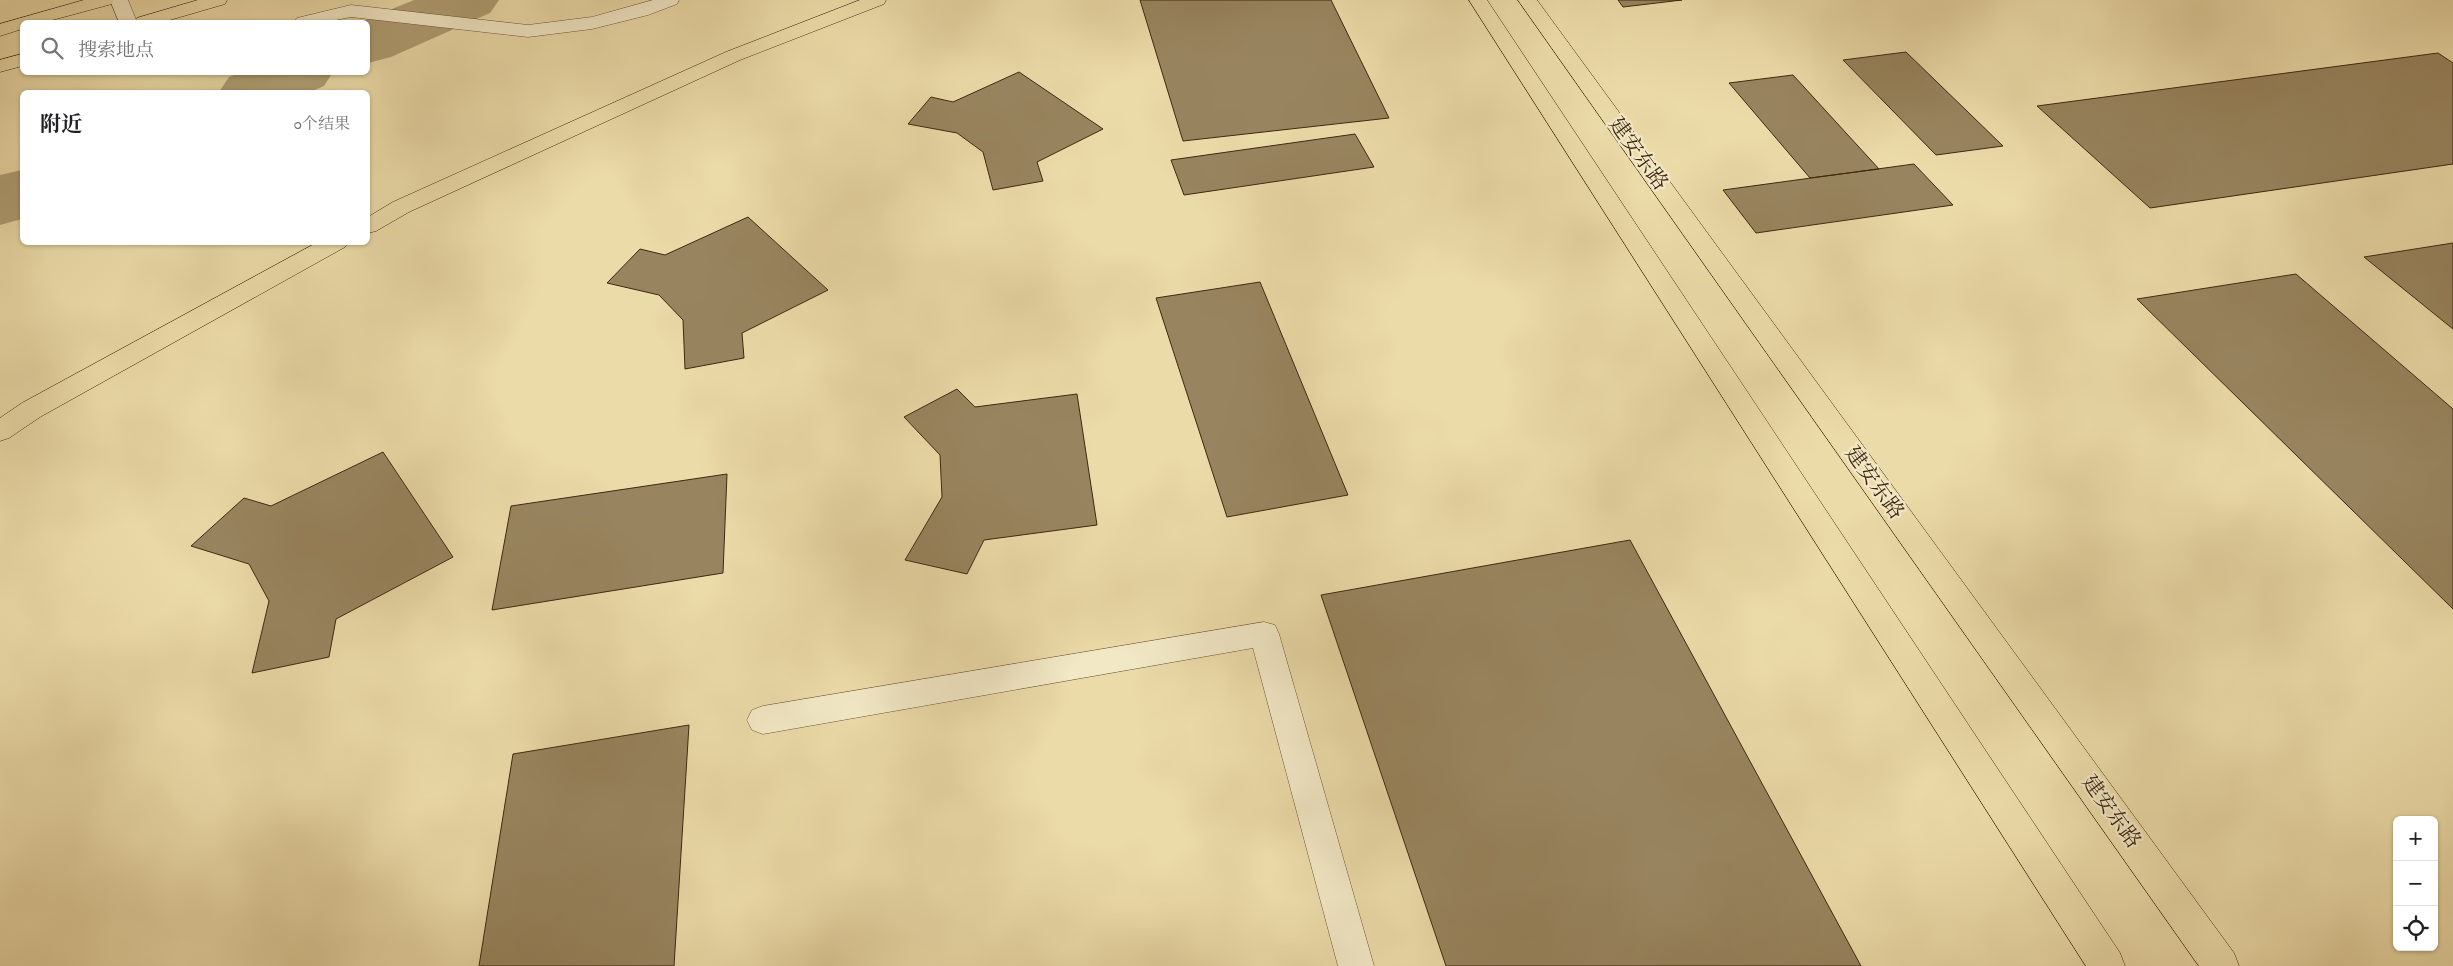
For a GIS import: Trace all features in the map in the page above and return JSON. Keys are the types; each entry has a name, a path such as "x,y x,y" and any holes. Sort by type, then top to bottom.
{"main road":[{"path":"34,20 105,0"},
{"path":"370,225 402,207 734,56 877,0"},
{"path":"1478,0 2107,966"},
{"name":"建安东路","path":"1528,0 2221,966"},
{"path":"151,20 214,1"},
{"path":"0,30 20,24"},
{"path":"0,66 20,61"},
{"path":"0,431 31,410 332,245"}],"street":[{"path":"119,0 127,20"},
{"path":"313,20 351,11 528,31 561,28 617,18 670,0"},
{"path":"763,720 1264,634 1356,966"}],"building":[{"path":"1140,0 1331,0 1389,118 1183,141"},
{"path":"1618,0 1682,0 1623,7"},
{"path":"1906,52 2003,146 1936,155 1843,60"},
{"path":"2438,53 2453,63 2453,164 2150,208 2037,106"},
{"path":"1019,72 1103,129 1037,162 1043,181 993,190 983,152 957,133 908,124 931,97 953,102"},
{"path":"1793,75 1879,169 1810,178 1729,83"},
{"path":"1355,134 1374,167 1184,195 1171,160"},
{"path":"1914,164 1953,205 1756,233 1723,190"},
{"path":"748,217 828,290 742,333 744,358 685,369 683,320 659,295 607,283 640,249 665,255"},
{"path":"2453,243 2453,329 2364,257"},
{"path":"2296,274 2453,409 2453,609 2137,299"},
{"path":"1260,282 1348,495 1227,517 1156,298"},
{"path":"957,389 975,407 1077,394 1097,525 984,540 967,574 905,560 942,497 940,455 904,417"},
{"path":"383,452 453,557 336,619 329,657 252,673 269,601 249,564 191,546 244,498 271,506"},
{"path":"727,474 723,573 492,610 511,506"},
{"path":"1630,540 1861,966 1446,966 1321,595"},
{"path":"689,725 674,966 479,966 513,754"}],"waterway":[{"path":"370,42 468,0"},
{"path":"258,90 293,75"},
{"path":"0,202 20,193"}]}
